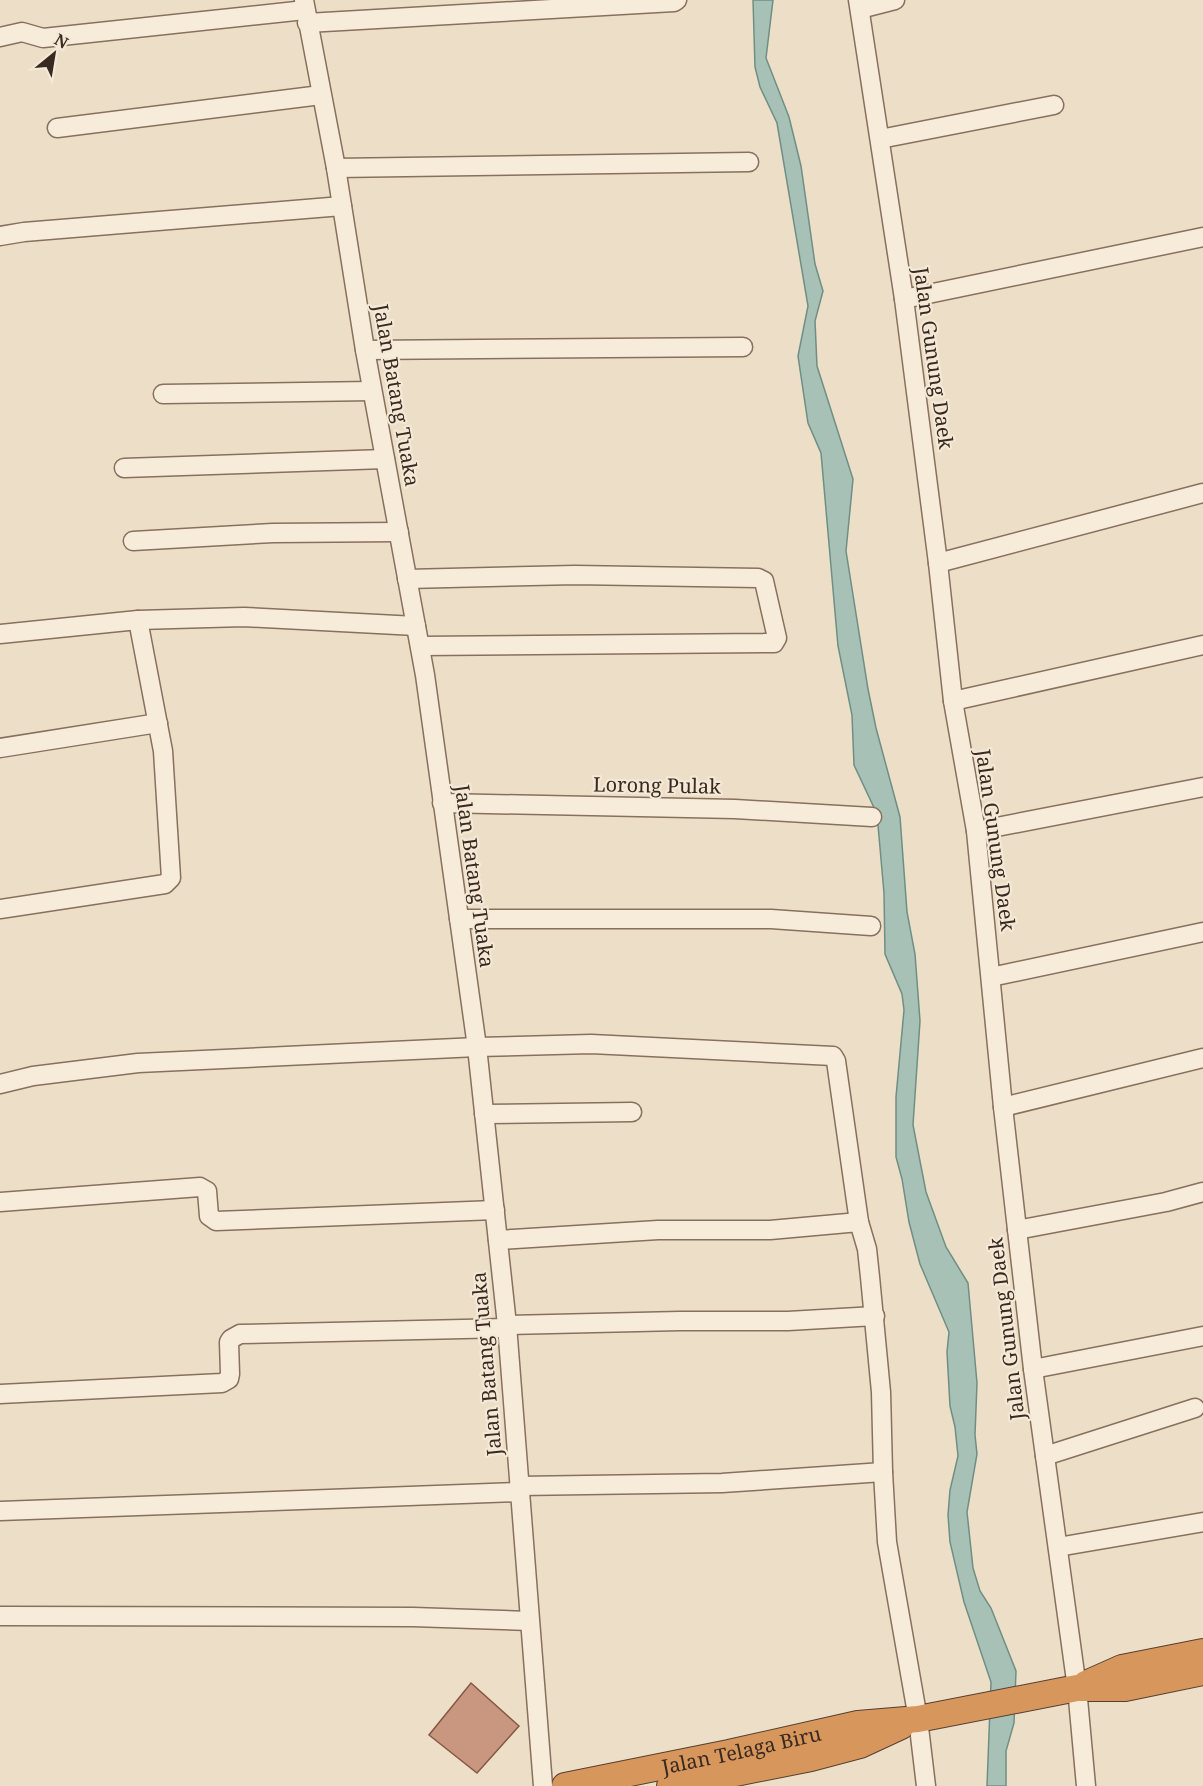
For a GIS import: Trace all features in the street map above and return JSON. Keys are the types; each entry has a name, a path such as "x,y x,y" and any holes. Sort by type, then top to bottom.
{"highway":[{"name":"Jalan Telaga Biru","path":"565,1786 729,1753 859,1734 918,1719 1124,1678 1203,1652"},
{"name":"Jalan Telaga Biru","path":"1124,1678 1203,1672"},
{"name":"Jalan Telaga Biru","path":"670,1786 811,1758 859,1734"}],"street":[{"path":"0,37 27,32 43,38 305,11 662,3 677,0"},
{"path":"859,4 895,0"},
{"name":"Jalan Gunung Daek","path":"859,4 904,299 939,563 953,701 976,831 1003,1107 1033,1369 1077,1688 1086,1786"},
{"name":"Jalan Batang Tuaka","path":"305,11 336,168 372,391 420,646 477,1047 507,1326 543,1786"},
{"path":"57,128 321,95"},
{"path":"880,139 1054,105"},
{"path":"336,168 749,162"},
{"path":"0,236 24,232 342,206"},
{"path":"904,299 1203,237"},
{"path":"365,350 743,347"},
{"path":"163,394 372,391"},
{"path":"124,468 385,459"},
{"path":"939,563 1203,493"},
{"path":"133,541 273,533 399,532"},
{"path":"407,579 575,575 758,578 764,581 777,638 774,644 420,646"},
{"path":"0,634 138,620 244,617 416,626"},
{"path":"0,909 168,882 172,873 163,751 138,620"},
{"path":"953,701 1203,645"},
{"path":"0,748 158,723"},
{"path":"976,831 1203,787"},
{"name":"Lorong Pulak","path":"442,803 735,809 872,817"},
{"path":"459,919 771,919 871,926"},
{"path":"991,977 1203,932"},
{"path":"0,1084 33,1076 138,1063 477,1047 591,1044 833,1056 836,1061 859,1222 867,1249 881,1392 887,1542 918,1719 926,1786"},
{"path":"1003,1107 1203,1058"},
{"path":"484,1114 632,1112"},
{"path":"0,1202 200,1187 207,1191 209,1216 216,1221 495,1210"},
{"path":"1017,1230 1166,1202 1203,1192"},
{"path":"498,1240 658,1230 770,1230 859,1222"},
{"path":"0,1395 222,1383 230,1374 229,1342 240,1335 680,1320 788,1321 874,1316"},
{"path":"1033,1369 1203,1335"},
{"path":"1045,1455 1195,1408"},
{"path":"0,1511 519,1489 723,1483 883,1472"},
{"path":"1058,1547 1203,1522"},
{"path":"0,1616 401,1617 529,1621"}],"shaded area":[{"path":"753,0 773,0 766,58 789,117 801,166 815,264 823,291 815,321 817,366 853,479 846,551 868,689 900,817 907,912 915,954 920,1021 913,1125 926,1192 946,1247 968,1283 977,1383 975,1435 977,1454 967,1512 973,1568 980,1591 991,1608 1016,1671 1014,1723 1006,1751 1006,1786 987,1786 991,1682 964,1602 950,1542 948,1515 950,1490 958,1456 950,1406 947,1352 949,1332 920,1264 896,1157 896,1097 904,1010 902,994 885,954 884,893 877,814 854,765 852,715 838,646 821,453 808,423 798,356 808,306 777,123 760,87 755,67"}],"building":[{"path":"471,1683 519,1726 477,1773 429,1735"}]}
